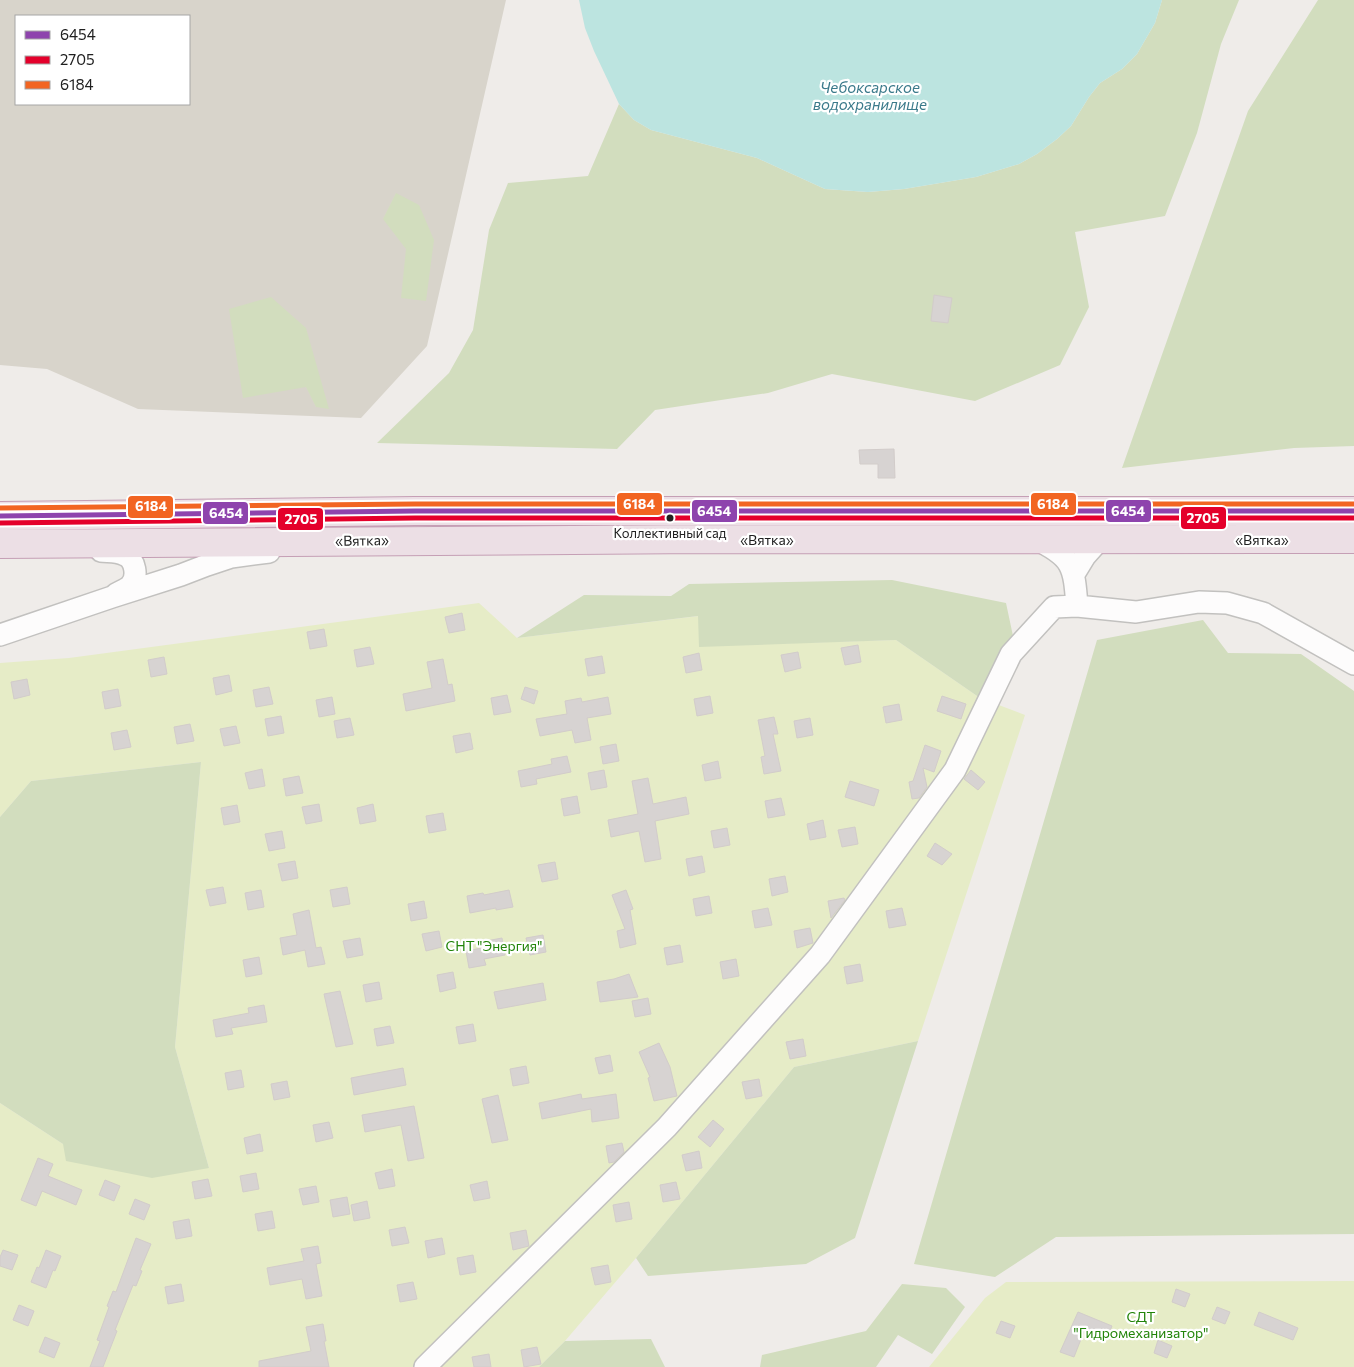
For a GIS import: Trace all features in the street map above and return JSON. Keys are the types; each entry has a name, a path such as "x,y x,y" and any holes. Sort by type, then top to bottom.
{"highway":[{"name":"«Вятка»","path":"0,516 414,511 1354,511"},
{"name":"«Вятка»","path":"0,544 398,540 1354,539"}],"street":[{"path":"1034,538 1052,547 1066,558 1074,574 1077,606"},
{"path":"1074,574 1085,556 1102,538"},
{"path":"0,635 135,591 231,557 398,540"},
{"path":"0,544 125,555 133,563 134,581 130,586 112,597"},
{"path":"425,1367 667,1127 820,954 955,770 1011,654 1054,607 1077,606 1136,612 1199,602 1227,603 1263,613 1354,664"}],"shaded area":[{"path":"0,0 506,0 427,346 361,418 138,409 47,369 0,365"}],"green space":[{"path":"1162,0 1239,0 1221,44 1197,133 1165,216 1075,232 1089,307 1060,365 975,401 832,374 768,393 655,410 617,449 377,443 449,373 473,330 489,230 508,183 588,176 619,104 634,120 651,130 757,158 825,189 868,192 904,189 976,177 1019,164 1037,154 1071,126 1100,83 1122,69 1137,54 1155,23"},
{"path":"1318,0 1354,0 1354,446 1294,448 1122,468 1248,111"},
{"path":"396,193 419,205 434,240 426,301 401,298 406,249 383,219"},
{"path":"271,297 306,328 329,409 316,407 306,387 243,398 229,309"},
{"path":"892,580 1006,603 1013,636 980,698 896,640 699,647 698,616 517,638 584,595 671,596 689,584"},
{"name":"СНТ \"Энергия\"","path":"479,603 517,638 699,616 700,646 896,640 980,698 1025,715 918,1041 794,1067 636,1258 565,1341 539,1367 0,1367 0,1103 63,1144 209,1168 175,1047 201,762 31,781 0,817 0,663 69,658"},
{"path":"1203,620 1228,653 1301,654 1354,691 1354,1234 1056,1237 995,1277 914,1264 1097,640"},
{"path":"201,762 175,1047 209,1168 152,1178 66,1161 63,1144 0,1103 0,817 31,781"},
{"path":"918,1041 855,1238 806,1264 648,1276 636,1258 794,1067"},
{"name":"СДТ \"Гидромеханизатор\"","path":"1354,1281 1354,1367 929,1367 985,1298 1006,1282"},
{"path":"902,1284 946,1288 965,1307 932,1354 898,1335 876,1367 760,1367 762,1355 866,1331"},
{"path":"651,1339 665,1367 539,1367 565,1341"}],"water":[{"name":"Чебоксарское водохранилище","path":"579,0 1162,0 1155,23 1137,54 1122,69 1100,83 1071,126 1037,154 1019,164 976,177 904,189 868,192 825,189 757,158 651,130 634,120 619,104 594,51 585,28"}],"building":[{"path":"934,295 952,298 948,323 931,321"},
{"path":"894,449 895,478 878,478 878,464 860,464 859,450"},
{"path":"462,613 465,630 449,633 445,617"},
{"path":"324,629 327,646 310,649 307,632"},
{"path":"858,645 861,662 845,665 841,648"},
{"path":"370,647 374,664 357,667 354,650"},
{"path":"798,652 801,668 785,672 781,655"},
{"path":"699,653 702,670 686,673 683,657"},
{"path":"602,656 605,673 588,676 585,659"},
{"path":"164,657 167,674 151,677 148,660"},
{"path":"443,659 448,685 452,684 455,701 406,711 403,694 432,688 427,662"},
{"path":"229,675 232,691 216,695 213,678"},
{"path":"27,679 30,695 14,699 11,682"},
{"path":"269,687 273,704 256,707 253,690"},
{"path":"525,687 538,691 534,704 521,699"},
{"path":"118,689 121,706 105,709 102,692"},
{"path":"507,695 511,712 494,715 491,698"},
{"path":"710,696 713,713 697,716 694,699"},
{"path":"942,696 966,704 961,719 937,711"},
{"path":"332,697 335,714 319,717 316,700"},
{"path":"608,697 611,714 587,718 591,740 575,743 572,730 540,736 536,719 567,714 565,701 581,698 582,702"},
{"path":"899,704 902,720 886,723 883,707"},
{"path":"281,716 284,733 268,736 265,719"},
{"path":"774,717 778,734 773,734 781,771 764,774 761,757 765,756 758,720"},
{"path":"350,718 354,735 337,738 334,721"},
{"path":"810,718 813,735 797,738 794,721"},
{"path":"190,724 194,741 177,744 174,727"},
{"path":"236,726 240,743 224,746 220,729"},
{"path":"127,730 131,747 114,750 111,733"},
{"path":"470,733 473,749 456,753 453,736"},
{"path":"616,744 619,761 603,764 600,747"},
{"path":"925,745 941,751 934,772 923,768 927,787 919,798 912,799 909,782 913,781"},
{"path":"567,756 571,772 536,779 537,784 521,787 518,771 552,764 551,759"},
{"path":"718,761 721,778 705,781 702,765"},
{"path":"262,769 265,786 249,789 245,773"},
{"path":"604,770 607,787 591,790 588,773"},
{"path":"971,770 985,782 978,790 964,779"},
{"path":"299,776 303,793 286,796 283,779"},
{"path":"648,778 653,804 686,797 689,814 655,821 661,859 645,862 639,831 611,837 608,820 638,814 632,781"},
{"path":"850,781 879,790 874,806 845,797"},
{"path":"577,796 580,813 564,816 561,799"},
{"path":"781,798 785,815 768,818 765,801"},
{"path":"319,804 322,821 306,824 302,807"},
{"path":"373,804 376,821 360,824 357,808"},
{"path":"237,805 240,822 224,825 221,808"},
{"path":"443,813 446,830 429,833 426,816"},
{"path":"823,820 826,837 810,840 807,824"},
{"path":"855,827 858,844 842,847 838,830"},
{"path":"727,828 730,845 714,848 711,831"},
{"path":"282,831 285,848 269,851 265,834"},
{"path":"935,843 952,854 942,865 927,856"},
{"path":"702,856 705,872 689,876 686,859"},
{"path":"295,861 298,878 282,881 278,864"},
{"path":"555,862 558,879 542,882 538,865"},
{"path":"785,876 788,892 772,896 769,879"},
{"path":"223,887 226,903 210,906 206,890"},
{"path":"347,887 350,904 333,907 330,890"},
{"path":"261,890 264,907 248,910 245,893"},
{"path":"509,890 513,907 470,913 467,896"},
{"path":"626,890 633,909 630,910 636,944 620,948 617,931 625,929 612,895"},
{"path":"709,896 712,913 696,916 693,899"},
{"path":"844,898 845,900 831,918 828,901"},
{"path":"424,901 427,918 411,921 408,904"},
{"path":"768,908 772,925 755,928 752,911"},
{"path":"902,908 906,925 889,928 886,911"},
{"path":"309,910 316,948 321,947 325,964 308,967 305,950 283,955 280,938 297,935 293,914"},
{"path":"810,928 813,943 797,948 794,931"},
{"path":"439,931 442,947 426,951 422,934"},
{"path":"543,935 546,952 530,955 526,938"},
{"path":"360,938 363,955 347,958 343,941"},
{"path":"502,938 505,955 484,959 486,965 469,968 466,951 487,947 486,941"},
{"path":"680,945 683,962 667,965 664,948"},
{"path":"259,957 262,974 246,977 243,960"},
{"path":"736,959 739,976 723,979 720,962"},
{"path":"860,964 863,981 847,984 844,967"},
{"path":"453,972 456,988 440,992 437,975"},
{"path":"629,974 638,997 600,1002 597,982"},
{"path":"379,982 382,999 366,1002 363,985"},
{"path":"543,983 546,1000 498,1009 494,992"},
{"path":"340,991 353,1044 336,1047 324,994"},
{"path":"648,998 651,1014 635,1017 632,1001"},
{"path":"264,1005 267,1022 231,1028 233,1034 216,1037 213,1020 249,1013 248,1008"},
{"path":"473,1024 476,1041 459,1044 456,1027"},
{"path":"390,1026 394,1043 377,1046 374,1029"},
{"path":"803,1039 806,1056 790,1059 786,1042"},
{"path":"659,1043 670,1067 677,1096 654,1101 648,1078 650,1077 639,1052"},
{"path":"610,1055 613,1071 599,1074 595,1058"},
{"path":"526,1066 529,1083 513,1086 510,1069"},
{"path":"403,1068 406,1085 354,1095 351,1078"},
{"path":"241,1070 244,1087 228,1090 225,1073"},
{"path":"759,1079 762,1096 746,1099 742,1082"},
{"path":"287,1081 290,1097 274,1100 271,1084"},
{"path":"581,1094 582,1099 616,1094 619,1118 592,1122 591,1109 542,1119 539,1103"},
{"path":"498,1095 508,1140 492,1143 482,1099"},
{"path":"414,1106 424,1158 408,1161 401,1125 365,1132 362,1115"},
{"path":"713,1120 724,1129 710,1147 698,1137"},
{"path":"329,1122 333,1138 316,1142 313,1125"},
{"path":"260,1134 263,1151 247,1154 244,1138"},
{"path":"622,1143 624,1152 614,1162 609,1163 606,1146"},
{"path":"699,1151 702,1168 686,1171 682,1155"},
{"path":"38,1158 53,1164 48,1176 82,1190 76,1205 42,1191 36,1206 21,1200"},
{"path":"392,1169 395,1186 379,1189 375,1173"},
{"path":"256,1173 259,1189 243,1192 240,1176"},
{"path":"208,1179 212,1196 195,1199 192,1182"},
{"path":"105,1180 120,1186 114,1201 99,1195"},
{"path":"487,1181 490,1198 474,1201 470,1185"},
{"path":"676,1182 680,1199 663,1202 660,1185"},
{"path":"316,1186 319,1202 303,1205 299,1189"},
{"path":"347,1197 350,1214 333,1217 330,1200"},
{"path":"135,1199 150,1205 144,1220 129,1214"},
{"path":"367,1201 370,1218 354,1221 351,1205"},
{"path":"629,1202 632,1219 616,1222 613,1205"},
{"path":"272,1211 275,1228 258,1231 255,1214"},
{"path":"189,1219 192,1236 176,1239 173,1222"},
{"path":"405,1227 409,1243 392,1246 389,1230"},
{"path":"526,1230 529,1246 513,1250 510,1233"},
{"path":"136,1238 151,1244 140,1270 142,1271 136,1286 133,1285 103,1367 90,1367 100,1341 97,1340 109,1307 107,1306 113,1291 116,1292"},
{"path":"442,1238 445,1254 428,1258 425,1241"},
{"path":"318,1246 321,1263 316,1264 322,1296 306,1299 302,1279 270,1285 267,1268 304,1261 301,1249"},
{"path":"3,1250 18,1255 12,1270 0,1266 0,1257"},
{"path":"46,1250 61,1256 46,1288 31,1282"},
{"path":"473,1255 476,1272 460,1275 457,1258"},
{"path":"608,1265 611,1282 595,1285 591,1268"},
{"path":"413,1282 417,1299 400,1302 397,1285"},
{"path":"181,1284 184,1301 168,1304 165,1287"},
{"path":"1176,1289 1190,1294 1185,1307 1172,1302"},
{"path":"19,1305 34,1311 28,1326 13,1320"},
{"path":"1217,1307 1230,1312 1225,1324 1212,1319"},
{"path":"1078,1312 1112,1326 1107,1338 1085,1329 1074,1357 1060,1352"},
{"path":"1259,1312 1298,1328 1293,1340 1254,1325"},
{"path":"1001,1321 1015,1326 1010,1338 996,1333"},
{"path":"323,1324 329,1367 259,1367 259,1361 311,1351 306,1327"},
{"path":"45,1337 60,1343 54,1358 39,1352"},
{"path":"1158,1340 1172,1346 1167,1358 1154,1353"},
{"path":"537,1347 541,1364 524,1367 521,1350"},
{"path":"489,1354 491,1367 474,1367 472,1357"}],"transit line":[{"name":"6184","path":"0,508 415,504 1354,504"},
{"name":"6454","path":"0,516 415,511 1354,511"},
{"name":"2705","path":"0,523 415,518 1354,518"}],"place":[{"name":"Коллективный сад","path":"670,518"}]}
